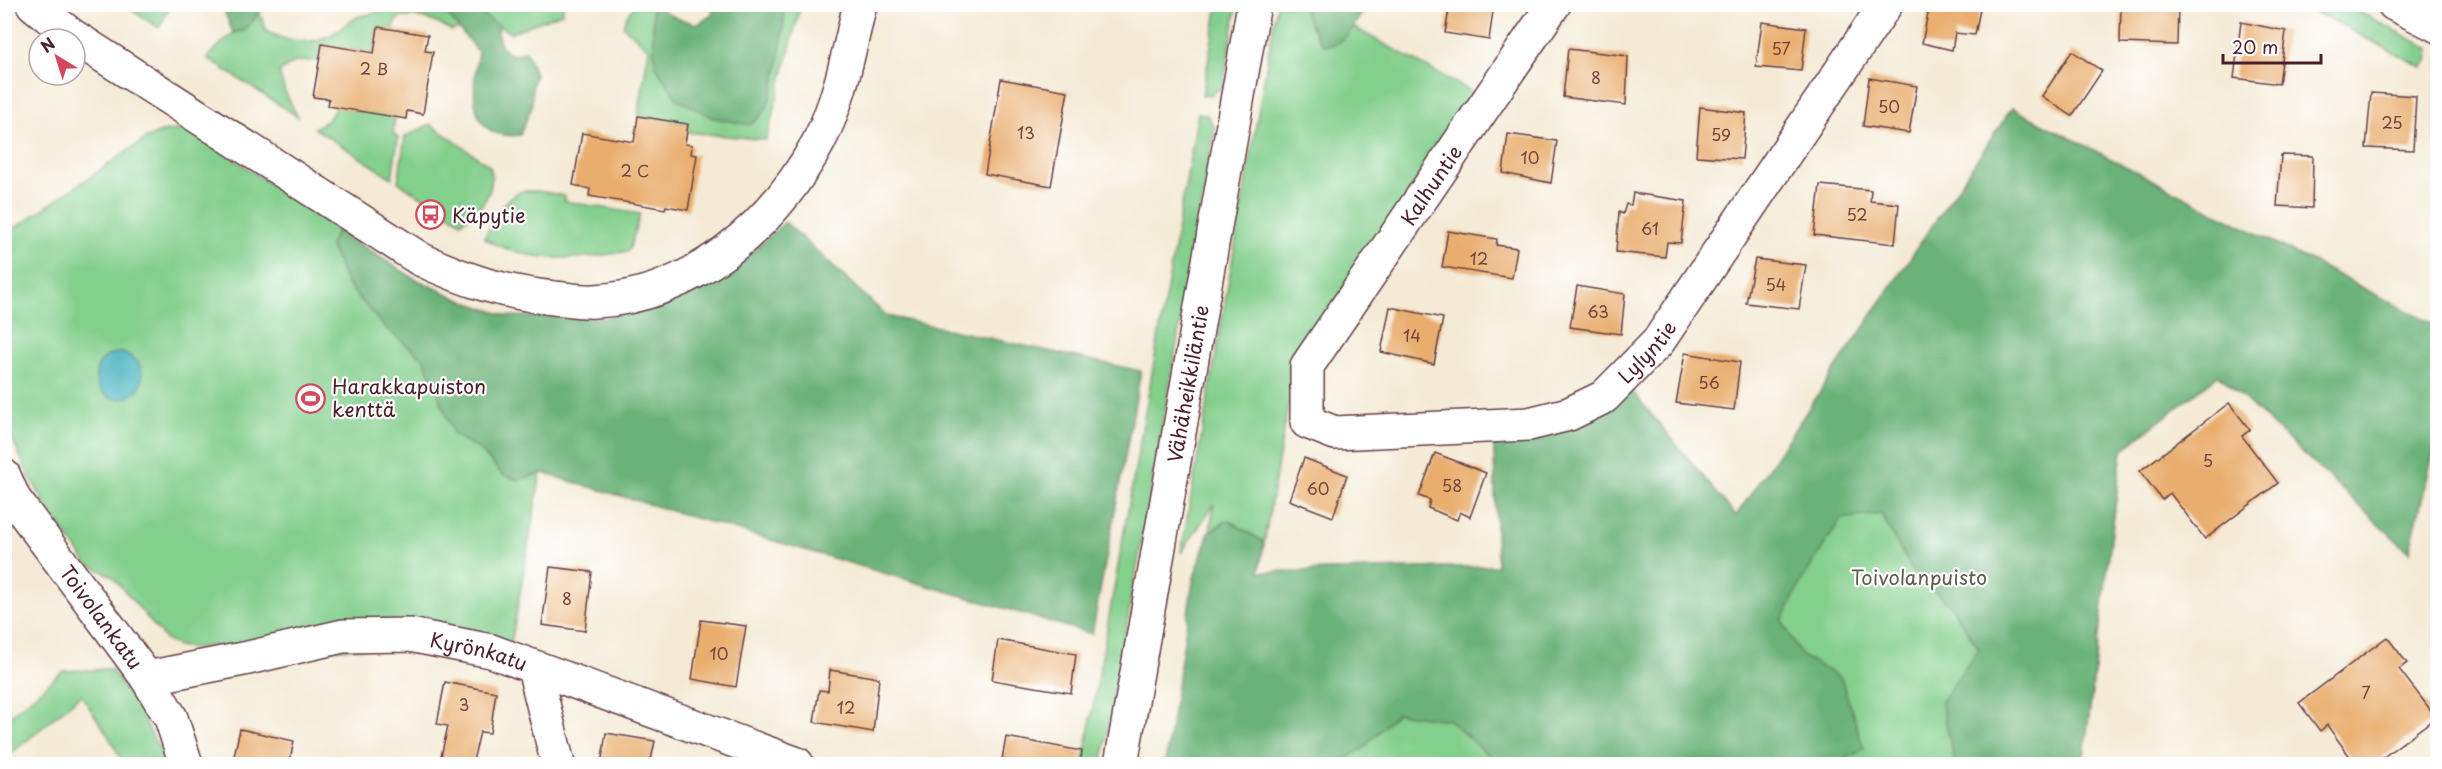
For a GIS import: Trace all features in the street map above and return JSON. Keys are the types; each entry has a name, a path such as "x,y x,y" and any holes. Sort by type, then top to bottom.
{"street":[{"path":"33,4 80,42 420,259 483,286 518,294 593,302 624,298 659,289 686,277 710,263 761,221 782,198 819,142 840,82 861,4"},
{"name":"Vähäheikkiläntie","path":"1120,765 1254,4"},
{"name":"Kalhuntie","path":"1307,366 1554,4"},
{"name":"Lylyntie","path":"1307,366 1307,422 1335,433 1529,424 1569,414 1604,397 1663,336 1886,4"},
{"path":"2394,4 2438,26"},
{"name":"Toivolankatu","path":"4,476 14,499 147,678 171,718 186,765"},
{"name":"Kyrönkatu","path":"147,678 343,636 410,635 491,651 797,765"},
{"path":"534,668 558,765"}],"green space":[{"path":"564,4 562,13 510,33 466,5"},
{"path":"123,5 166,5 168,11 159,28"},
{"path":"222,5 266,5 245,30 233,33"},
{"path":"389,5 413,8 420,5 435,5 444,10 459,28 452,31 440,24 418,17 403,17 397,19 394,29 378,27 373,55 363,51 322,44 319,60 295,62 279,72 285,92 298,117 208,59 209,55 233,33 245,30 259,11 267,32 288,40 313,41 331,35 357,17 378,12"},
{"path":"468,5 499,26 500,43 508,52 512,55 526,51 535,74 532,106 520,135 502,135 490,130 481,121 476,110 474,81 478,52 444,10"},
{"path":"635,5 652,5 655,65 773,90 784,22 784,5 801,5 766,140 687,132 688,124 638,116 649,49 623,26 626,17"},
{"path":"652,5 679,19 698,24 712,15 713,5 784,5 776,76 769,102 761,116 750,125 714,118 677,99 655,65"},
{"path":"1218,5 1237,5 1223,87 1212,94 1202,96"},
{"name":"Toivolanpuisto","path":"1277,5 1367,5 1353,27 1478,95 1296,383 1288,405 1259,572 1497,566 1494,444 1530,440 1736,516 2012,108 2437,326 2437,438 2409,552 2219,375 2122,450 2083,764 1173,764 1214,504 1181,553"},
{"path":"1303,5 1367,5 1344,38 1338,43 1323,45 1308,21"},
{"path":"2310,5 2346,5 2430,49 2428,61 2422,67 2311,10"},
{"path":"336,107 395,117 393,133 398,138 392,178 314,128 328,120"},
{"name":"Toivolanpuisto","path":"2012,108 2437,326 2437,438 2409,552 2219,375 2122,450 2083,764 1955,764 1941,701 1979,649 1951,606 1913,572 1881,514 1841,519 1802,580 1782,621 1802,656 1841,678 1864,749 1837,764 1498,764 1449,720 1397,713 1363,749 1334,764 1165,764 1193,581 1209,532 1228,520 1264,542 1259,572 1497,566 1494,444 1530,440 1632,391 1736,516"},
{"path":"1198,113 1207,115 1215,128 1102,764 1083,764"},
{"path":"430,124 490,166 491,184 486,199 475,212 461,222 398,182 405,137"},
{"path":"190,131 202,137 337,230 413,278 463,301 507,316 541,473 511,644 214,653 213,646 195,648 178,646 167,641 112,576 87,564 45,504 27,472 5,422 5,235 147,138 161,132"},
{"path":"522,191 539,191 565,196 564,201 640,214 630,248 628,251 591,257 554,258 519,252 484,238 504,204"},
{"path":"785,222 887,316 1141,371 1092,634 542,473 519,480 503,475 479,449 454,435 424,359 385,328 347,284 330,245 337,230 413,278 463,301 507,316 604,318 674,299 719,277 738,265"},
{"path":"111,669 139,710 167,764 124,764 81,695 5,759 5,720 63,671"}],"water":[{"path":"119,353 135,360 142,376 135,392 119,399 103,392 96,376 103,360"}],"building":[{"path":"1450,4 1494,4 1489,40 1445,33"},
{"path":"1930,4 1981,4 1975,35 1955,33 1952,50 1922,43"},
{"path":"2121,4 2178,4 2177,45 2120,43"},
{"path":"1762,22 1806,28 1801,71 1756,67"},
{"path":"2241,22 2286,31 2279,84 2234,78"},
{"path":"378,27 428,35 425,51 433,52 423,114 407,111 406,119 328,106 329,99 313,97 322,44 374,53"},
{"path":"1568,49 1628,56 1626,105 1563,97"},
{"path":"2072,51 2102,71 2072,116 2042,96"},
{"path":"1869,78 1917,86 1909,133 1863,126"},
{"path":"1001,79 1068,91 1051,186 985,174"},
{"path":"2371,93 2416,96 2413,150 2366,148"},
{"path":"1700,107 1746,113 1742,159 1696,156"},
{"path":"638,116 688,124 685,144 692,145 691,154 697,155 688,210 666,206 665,209 589,196 590,189 573,185 582,133 634,142"},
{"path":"1508,134 1557,141 1551,183 1503,173"},
{"path":"2281,155 2313,156 2312,208 2277,206"},
{"path":"1820,185 1871,190 1870,201 1899,204 1895,244 1814,235"},
{"path":"1633,193 1686,201 1681,243 1667,242 1665,257 1616,252 1619,212 1623,214 1626,204 1631,205"},
{"path":"1448,231 1497,239 1496,245 1517,248 1512,278 1442,267"},
{"path":"1755,259 1806,265 1799,309 1746,303"},
{"path":"1577,286 1625,294 1621,334 1570,327"},
{"path":"1390,307 1443,318 1434,364 1381,352"},
{"path":"1685,353 1740,362 1734,410 1676,403"},
{"path":"2229,403 2250,430 2242,436 2278,483 2205,539 2170,493 2162,500 2140,471"},
{"path":"1435,453 1486,473 1470,517 1460,512 1457,520 1428,508 1430,500 1419,496"},
{"path":"1304,458 1347,475 1333,517 1289,500"},
{"path":"550,567 592,572 585,631 542,625"},
{"path":"701,620 746,626 736,687 692,679"},
{"path":"2387,637 2407,663 2399,669 2436,717 2373,765 2356,765 2327,725 2320,731 2299,703"},
{"path":"998,640 1076,654 1071,693 992,680"},
{"path":"830,670 879,678 873,732 814,722 819,690 828,691"},
{"path":"445,682 496,692 490,733 480,732 472,765 439,765 448,726 437,724"},
{"path":"240,729 294,741 289,765 232,765"},
{"path":"606,733 655,741 650,765 601,765"},
{"path":"1006,737 1082,751 1080,765 1001,765"}],"place":[{"name":"Käpytie","path":"431,215"},
{"name":"Harakkapuiston kenttä","path":"311,398"}]}
